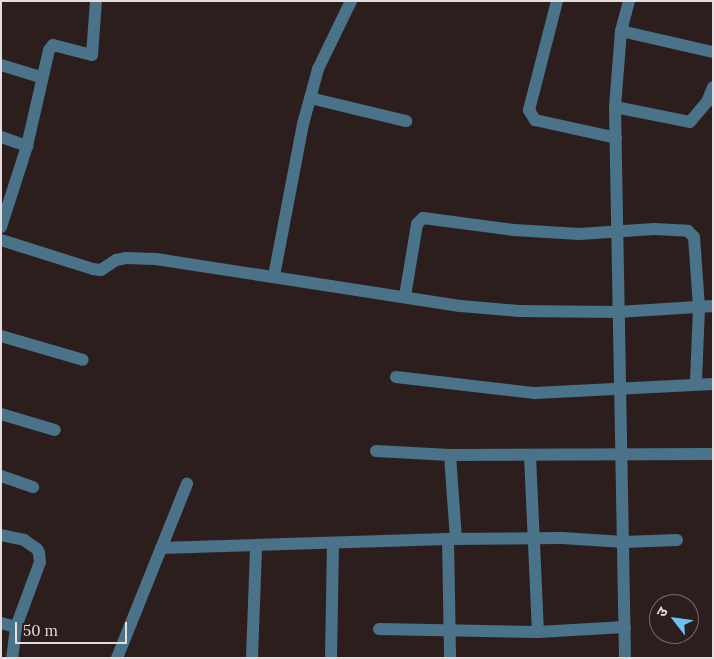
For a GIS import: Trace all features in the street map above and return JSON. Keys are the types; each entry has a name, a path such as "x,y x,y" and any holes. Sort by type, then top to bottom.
{"street":[{"path":"1,227 27,146 40,77 53,45 88,55 95,52 96,1"},
{"path":"274,276 310,98 330,39 351,1"},
{"path":"556,1 529,110 535,120 616,138"},
{"path":"625,658 618,312 619,231 615,107 621,31 629,1"},
{"path":"621,31 713,52"},
{"path":"1,65 40,77"},
{"path":"615,107 690,122 710,102 713,87"},
{"path":"310,98 406,121"},
{"path":"1,137 27,146"},
{"path":"404,296 417,224 424,218 514,230 579,234 675,230 691,234 699,307 696,383"},
{"path":"1,240 93,269 101,270 116,260 126,258 156,258 461,306 519,311 618,312 713,306"},
{"path":"1,336 83,360"},
{"path":"396,377 535,393 696,383 713,384"},
{"path":"1,414 55,430"},
{"path":"376,450 450,455 530,456 713,454"},
{"path":"450,455 452,539 450,658"},
{"path":"530,456 538,632"},
{"path":"1,476 33,487"},
{"path":"117,658 187,484"},
{"path":"1,535 24,540 39,553 40,562 16,627 12,658"},
{"path":"161,548 256,547 452,539 533,538 624,542 677,540"},
{"path":"331,658 333,543"},
{"path":"252,658 256,547"},
{"path":"1,623 16,627"},
{"path":"379,629 538,632 625,627"}]}
